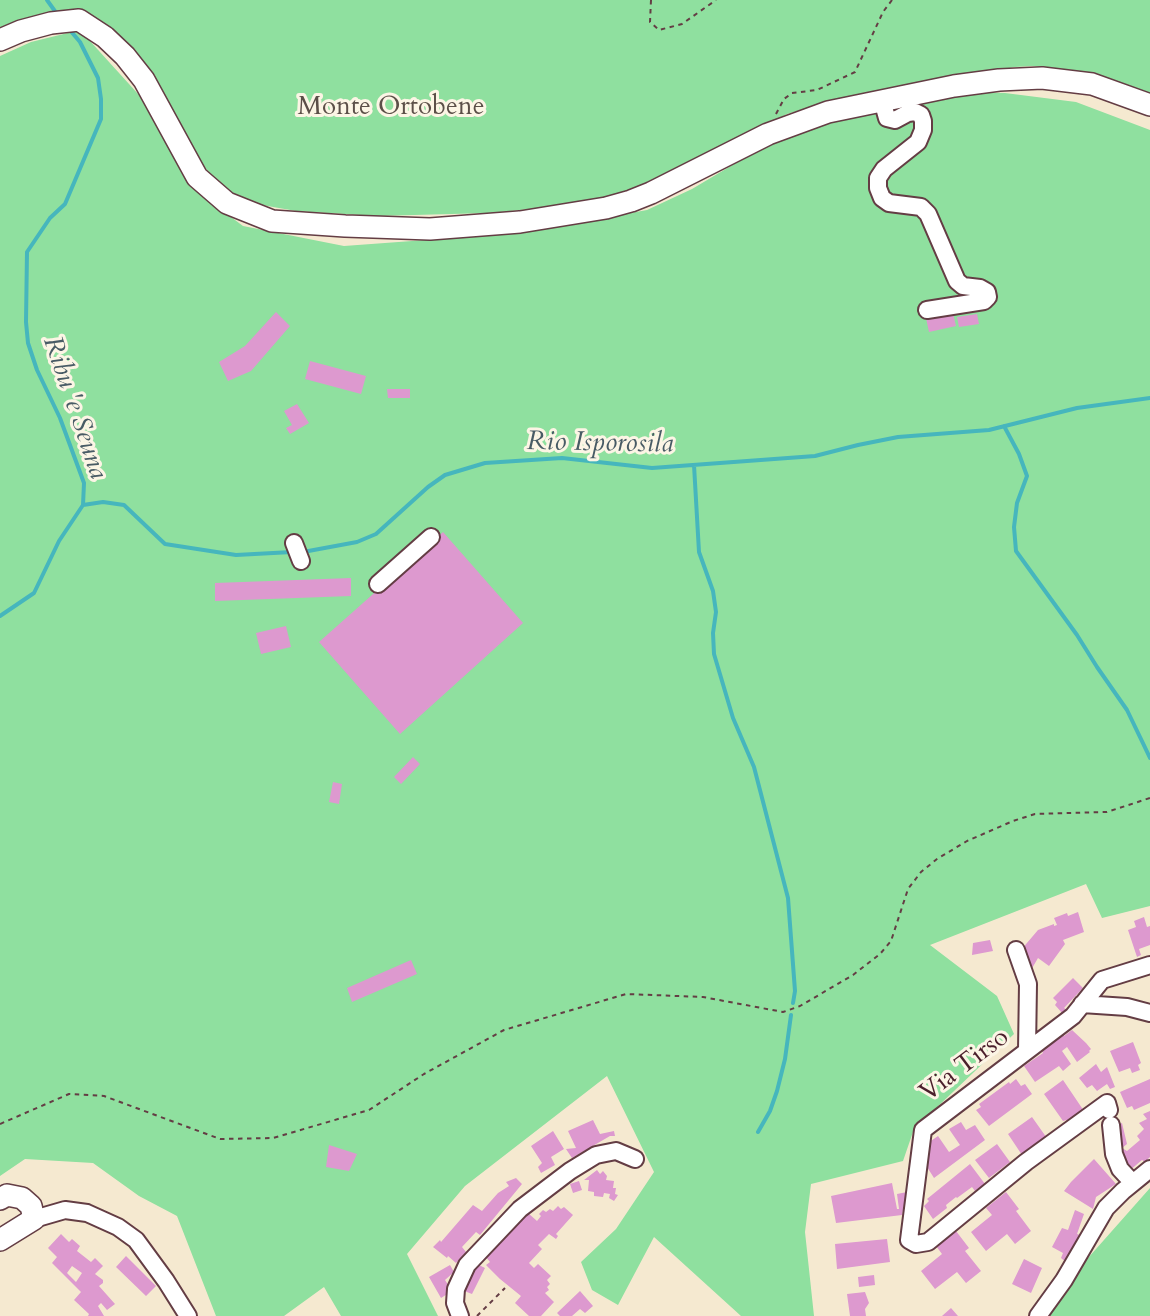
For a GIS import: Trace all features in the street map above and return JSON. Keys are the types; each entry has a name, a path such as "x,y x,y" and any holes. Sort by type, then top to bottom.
{"main road":[{"path":"0,40 21,31 51,23 79,20 105,37 125,56 144,80 197,177 226,203 272,221 430,229 520,222 606,208 651,193 768,134 828,112 954,86 999,80 1042,78 1092,84 1150,105"},
{"path":"0,1199 7,1195 22,1198 31,1206 34,1220 0,1240"}],"street":[{"path":"882,100 887,118 895,120 908,112 915,112 921,115 923,121 918,142 884,169 878,178 878,188 882,198 888,203 921,207 928,214 957,281 963,286 980,288 987,292 988,297 984,300 927,310"},
{"path":"378,584 431,537"},
{"path":"294,543 301,561"},
{"path":"1016,950 1028,984 1027,1050"},
{"name":"Via Tirso","path":"1133,1183 1120,1169 1114,1154 1109,1113 1026,1162 928,1242 916,1244 909,1240 923,1130 1073,1016 1102,980 1150,965"},
{"path":"1082,1004 1127,1007 1150,1013"},
{"path":"460,1316 455,1303 456,1289 466,1265 520,1209 570,1171 596,1155 616,1151 635,1160"},
{"path":"1038,1316 1064,1280 1106,1208 1150,1168"},
{"path":"34,1220 65,1210 87,1213 118,1227 136,1240 188,1316"}],"path":[{"path":"651,0 650,22 659,30 682,24 716,0"},
{"path":"768,134 777,110 784,99 792,93 817,90 855,72 883,12 892,0"},
{"path":"0,1124 69,1094 104,1096 220,1139 273,1138 369,1110 424,1074 504,1030 626,994 703,997 783,1012 800,1006 853,975 880,954 891,941 908,889 921,872 937,859 967,841 1035,814 1107,812 1150,798"},
{"path":"477,1316 505,1288"}],"green space":[{"name":"Monte Ortobene","path":"0,0 1150,0 1150,95 1072,70 1032,66 1015,67 838,99 787,114 649,185 572,205 489,213 377,216 296,211 262,205 231,195 217,182 94,19 0,35"},
{"path":"80,30 149,106 191,187 243,226 344,246 521,233 647,210 692,189 773,141 843,116 970,92 1005,93 1076,102 1150,130 1150,906 1102,918 1086,884 930,945 997,996 1014,1034 914,1129 903,1161 811,1184 805,1232 814,1316 741,1316 654,1237 618,1305 592,1290 581,1262 616,1229 654,1172 607,1076 465,1186 407,1254 438,1316 341,1316 324,1287 284,1316 216,1316 177,1216 139,1196 93,1163 25,1159 0,1176 0,56 31,42"},
{"path":"1150,1188 1150,1316 1043,1316 1042,1310"}],"building":[{"path":"276,312 290,326 251,371 228,381 219,362 245,346"},
{"path":"953,313 956,326 929,332 926,318"},
{"path":"977,314 979,324 959,327 957,317"},
{"path":"310,361 366,376 361,394 305,379"},
{"path":"387,389 410,389 410,398 388,398"},
{"path":"297,404 309,423 290,434 286,428 292,425 284,411"},
{"path":"443,532 523,623 400,734 319,642"},
{"path":"351,578 351,596 215,601 215,583"},
{"path":"286,626 291,647 261,654 256,633"},
{"path":"413,757 420,764 401,784 394,777"},
{"path":"333,782 342,784 339,804 329,802"},
{"path":"1078,912 1084,932 1063,940 1065,944 1049,966 1038,958 1031,970 1021,950 1038,930 1057,925 1054,918"},
{"path":"1144,917 1147,927 1150,926 1150,945 1139,949 1141,955 1137,957 1128,930 1136,927 1134,921"},
{"path":"990,940 993,951 972,955 973,943"},
{"path":"411,960 417,974 352,1002 347,988"},
{"path":"1073,978 1083,988 1064,1008 1067,1010 1063,1014 1055,1005 1057,1002 1053,998"},
{"path":"1072,1030 1091,1049 1090,1052 1077,1062 1067,1047 1062,1051 1071,1064 1063,1071 1059,1066 1035,1082 1024,1066 1043,1053 1042,1051 1055,1041 1053,1039 1062,1033 1064,1036"},
{"path":"1133,1042 1141,1063 1138,1065 1140,1070 1132,1073 1130,1068 1119,1072 1110,1051"},
{"path":"1096,1064 1101,1072 1107,1067 1115,1087 1110,1089 1107,1084 1097,1091 1092,1085 1087,1088 1079,1078"},
{"path":"1016,1079 1021,1086 1025,1084 1032,1094 989,1126 976,1110 981,1107 979,1104"},
{"path":"1150,1079 1150,1103 1134,1110 1132,1106 1127,1108 1120,1092"},
{"path":"1063,1080 1086,1114 1069,1123 1066,1120 1063,1121 1044,1094"},
{"path":"1150,1111 1150,1157 1145,1162 1142,1160 1129,1171 1113,1127 1122,1123 1127,1144 1122,1148 1127,1151 1140,1140 1137,1136 1144,1129 1139,1123 1147,1119 1143,1114"},
{"path":"1032,1117 1049,1141 1024,1158 1008,1134"},
{"path":"593,1120 600,1134 614,1131 615,1136 610,1136 572,1158 566,1149 576,1148 568,1131"},
{"path":"961,1122 966,1130 975,1125 985,1140 934,1178 927,1167 928,1143 938,1136 949,1152 960,1145 949,1129"},
{"path":"553,1131 564,1149 551,1157 555,1165 541,1173 538,1167 542,1163 531,1146"},
{"path":"997,1144 1010,1162 989,1178 975,1160"},
{"path":"329,1145 357,1154 349,1171 326,1167"},
{"path":"1094,1159 1116,1184 1096,1197 1093,1209 1064,1191"},
{"path":"970,1164 985,1184 975,1191 972,1187 956,1197 933,1219 924,1206 929,1201 927,1199"},
{"path":"597,1170 600,1174 603,1171 607,1176 606,1180 614,1181 613,1188 616,1188 615,1194 618,1195 614,1201 609,1198 610,1194 604,1193 603,1197 594,1196 594,1192 588,1191 589,1180 584,1180"},
{"path":"516,1178 522,1184 480,1235 476,1232 462,1247 466,1252 456,1263 433,1247 440,1240 441,1242 473,1205 482,1211 498,1193 509,1186 506,1182"},
{"path":"579,1181 582,1190 573,1193 570,1184"},
{"path":"892,1183 897,1209 899,1209 897,1194 907,1192 902,1215 836,1223 831,1196"},
{"path":"1006,1192 1019,1209 1016,1211 1031,1231 1015,1244 1007,1234 986,1251 971,1232 992,1215 986,1208"},
{"path":"558,1206 561,1209 564,1207 573,1215 556,1234 558,1236 556,1239 549,1234 538,1245 542,1249 529,1263 534,1268 538,1264 551,1276 547,1280 550,1284 547,1287 549,1290 545,1293 554,1302 541,1316 529,1316 515,1303 521,1296 486,1265 490,1262 485,1256 528,1213 537,1221 543,1210 553,1211"},
{"path":"1075,1210 1084,1214 1077,1234 1083,1236 1067,1263 1061,1258 1063,1253 1052,1247 1062,1228 1068,1230"},
{"path":"956,1231 969,1248 965,1251 981,1271 966,1283 957,1272 935,1289 921,1271 942,1254 936,1246"},
{"path":"61,1234 69,1242 72,1239 80,1246 77,1251 91,1262 95,1258 103,1266 95,1274 103,1280 99,1286 115,1304 107,1310 101,1303 98,1306 104,1316 88,1316 89,1314 74,1300 81,1292 52,1263 57,1257 48,1248","holes":["72,1266 82,1273 76,1282 67,1273"]},
{"path":"887,1239 890,1262 837,1269 835,1244"},
{"path":"126,1256 156,1286 146,1296 116,1267"},
{"path":"1024,1259 1042,1268 1031,1293 1012,1284"},
{"path":"473,1262 485,1268 472,1294 459,1289"},
{"path":"450,1265 454,1272 445,1280 452,1291 441,1298 429,1277"},
{"path":"874,1275 875,1285 859,1287 858,1277"},
{"path":"580,1291 593,1306 585,1313 580,1309 572,1316 560,1316 557,1313"},
{"path":"865,1292 869,1303 865,1309 866,1316 850,1316 847,1294"},
{"path":"951,1308 958,1316 942,1316"}],"waterway":[{"name":"Ribu 'e Seuna","path":"47,0 57,14"},
{"name":"Ribu 'e Seuna","path":"69,29 80,42 98,78 101,119 65,204 50,218 27,252 26,322 28,343 37,370 60,418 84,483 83,505"},
{"name":"Rio Isporosila","path":"303,552 357,542 376,534 428,487 445,475 485,463 562,458 652,468 815,456 898,437 989,430 1077,408 1150,398"},
{"path":"1004,426 1019,454 1027,476 1017,503 1014,527 1016,551 1077,635 1127,710 1150,758"},
{"path":"694,465 699,552 713,591 716,612 713,633 714,654 733,718 754,767 788,898 795,991 793,1003"},
{"name":"Rio Isporosila","path":"0,616 34,593 59,541 83,505 103,502 124,505 165,544 236,555 292,552"},
{"path":"758,1132 770,1111 777,1091 785,1059 791,1015"}]}
